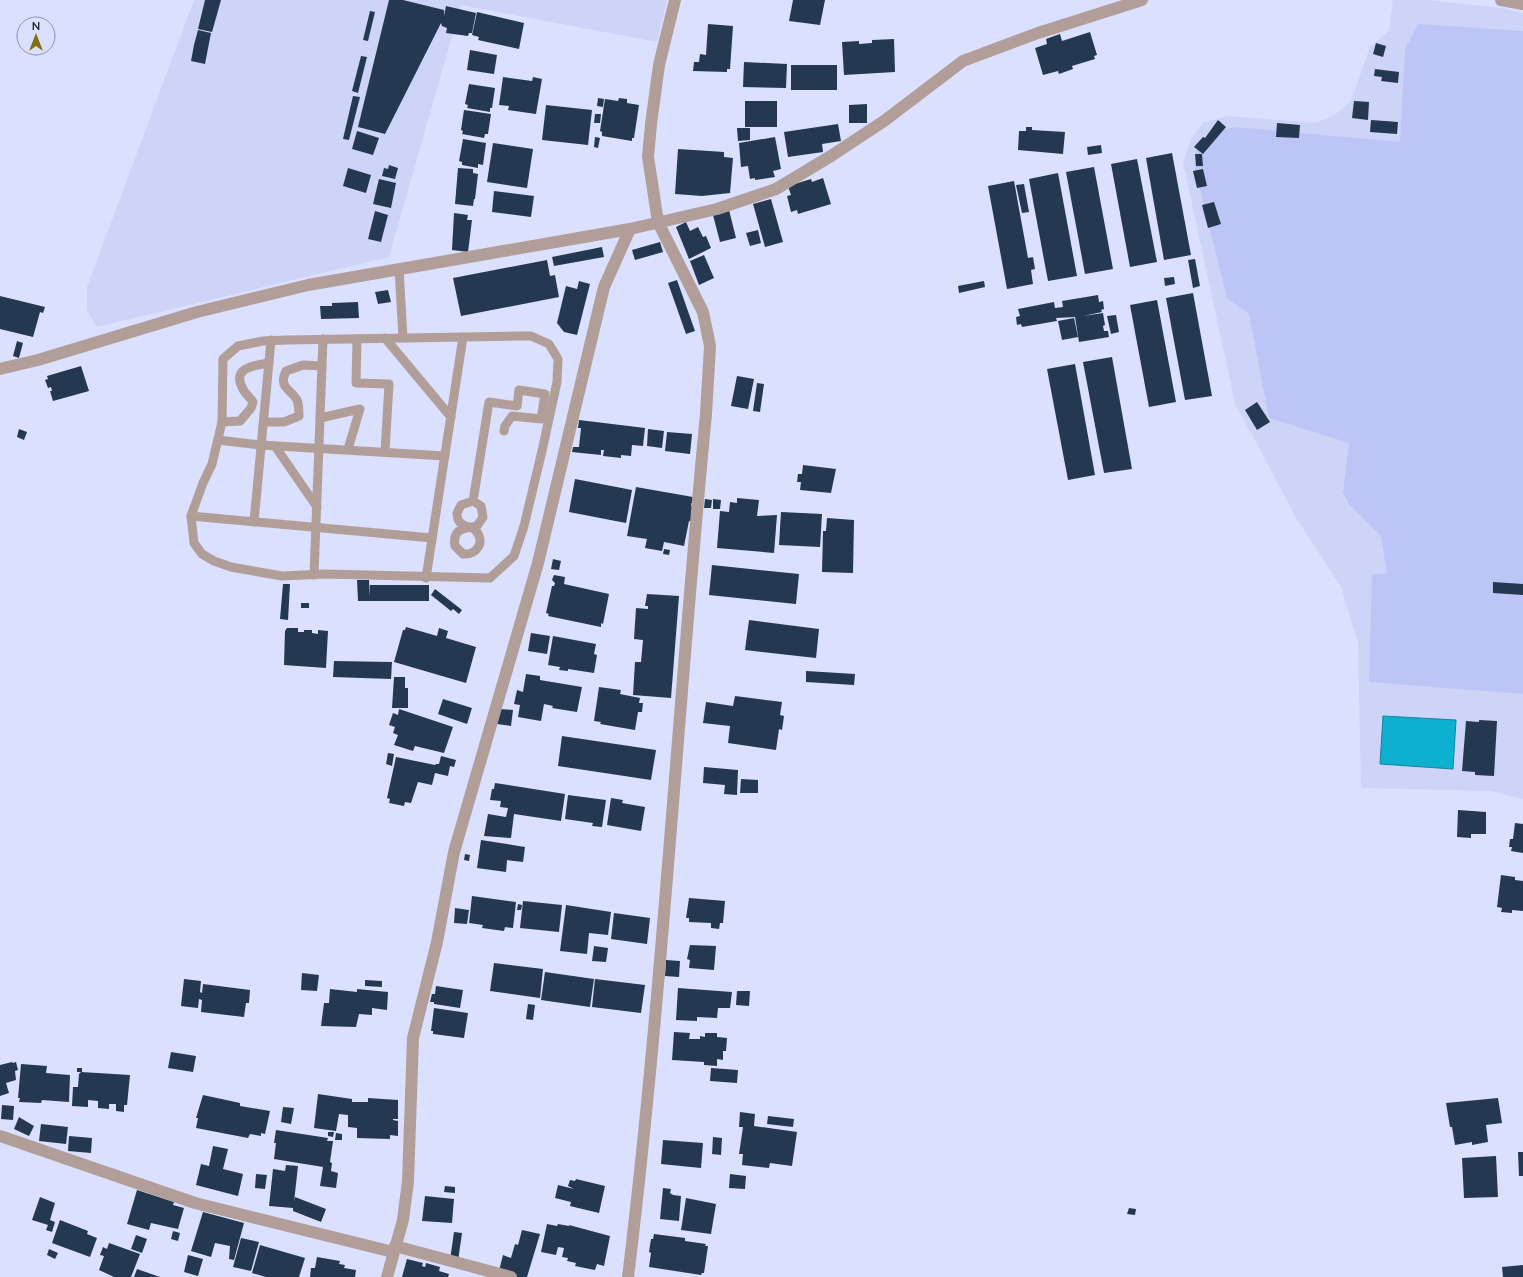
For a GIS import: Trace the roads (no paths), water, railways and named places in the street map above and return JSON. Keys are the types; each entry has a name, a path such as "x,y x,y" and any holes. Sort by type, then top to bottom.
{"street":[{"path":"628,1277 658,980 706,414 710,346 703,312 658,222 648,157 659,65 675,0"},
{"path":"0,369 38,360 197,312 308,285 630,229 717,209 776,189 831,156 884,121 963,61 1038,33 1142,0"},
{"path":"1501,0 1523,4"},
{"path":"387,1277 403,1220 408,1181 413,1038 437,942 454,852 538,562 604,287 630,229"},
{"path":"0,1136 195,1203 511,1277"}],"lane":[{"path":"399,269 404,338"},
{"path":"531,336 549,344 558,360 557,382 547,410 524,526 514,556 490,578 426,578 314,575 282,576 231,567 214,561 202,554 194,543 191,516 203,483 212,464 222,422 223,360 238,346 271,340 404,338 531,336"},
{"path":"426,578 463,337"},
{"path":"385,338 451,417"},
{"path":"314,575 323,339"},
{"path":"357,339 356,383 389,384 385,451"},
{"path":"254,522 271,340"},
{"path":"222,422 240,421 251,408 252,402 243,389 240,380 242,372 250,366 269,363"},
{"path":"264,422 284,422 299,416 296,399 284,387 283,377 286,371 303,365 322,366"},
{"path":"473,501 488,402 517,406 519,390 545,394 547,410 541,419 512,416 505,426 504,431"},
{"path":"320,418 360,409 348,449"},
{"path":"218,440 275,446 385,451 445,456"},
{"path":"275,446 316,507"},
{"path":"473,501 481,506 483,517 477,526 468,527 460,523 458,512 461,505 473,501"},
{"path":"191,516 432,538"}]}
